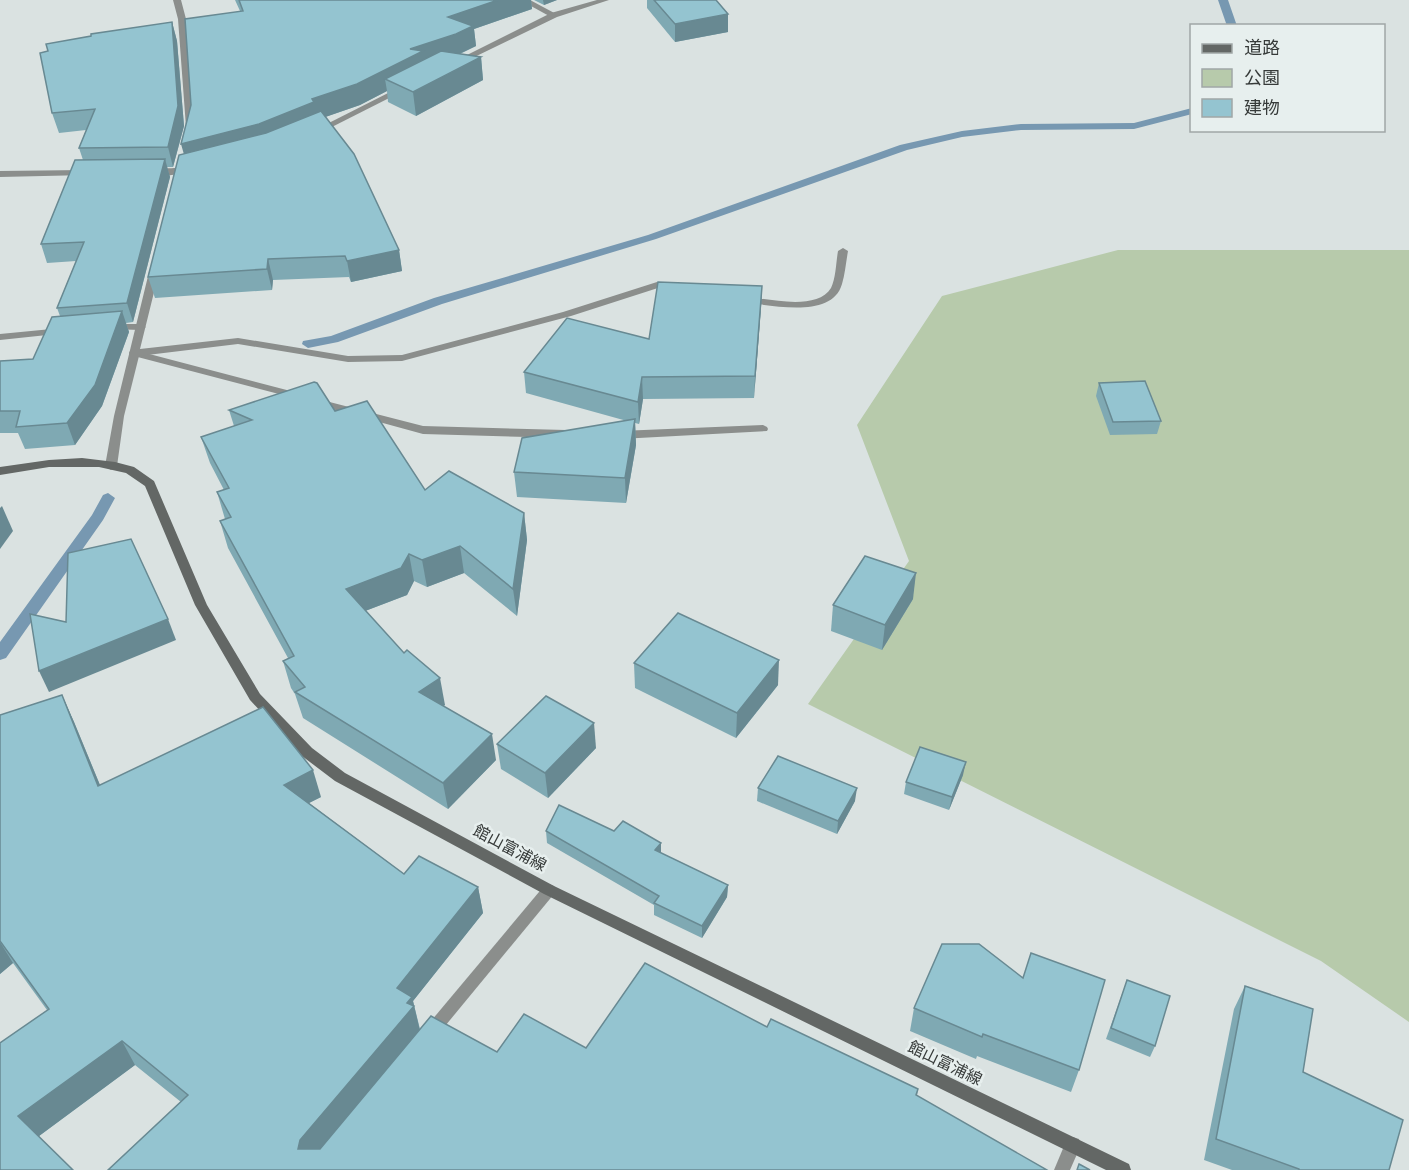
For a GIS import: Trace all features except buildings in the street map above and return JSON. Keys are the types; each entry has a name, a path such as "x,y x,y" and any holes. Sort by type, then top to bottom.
{"main road":[{"name":"館山富浦線","path":"0,471 72,462 111,466 132,471 150,484 201,604 255,698 307,752 340,777 549,890 1124,1170"}],"street":[{"path":"177,0 182,19 187,78 190,126 188,137"},
{"path":"524,0 555,15"},
{"path":"447,67 555,15 605,0"},
{"path":"307,135 406,88"},
{"path":"177,182 182,160"},
{"path":"136,172 180,172 202,166"},
{"path":"0,174 93,173"},
{"path":"732,297 806,305 827,299 837,286 843,251"},
{"path":"111,466 119,416 158,257"},
{"path":"134,352 238,341 348,359 402,358 567,314 660,284 687,287"},
{"path":"101,328 141,327"},
{"path":"0,337 73,330"},
{"path":"134,352 423,430 574,434"},
{"path":"609,435 763,429"},
{"path":"422,1043 549,890"},
{"path":"1062,1170 1073,1145"}],"green space":[{"path":"1118,250 1409,250 1409,1022 1321,961 808,704 909,561 857,425 942,296"}],"waterway":[{"path":"1223,0 1231,24"},
{"path":"308,344 334,339 438,301 652,237 904,147 962,134 1021,127 1134,126 1190,112"},
{"path":"0,654 98,517 108,498"}]}
